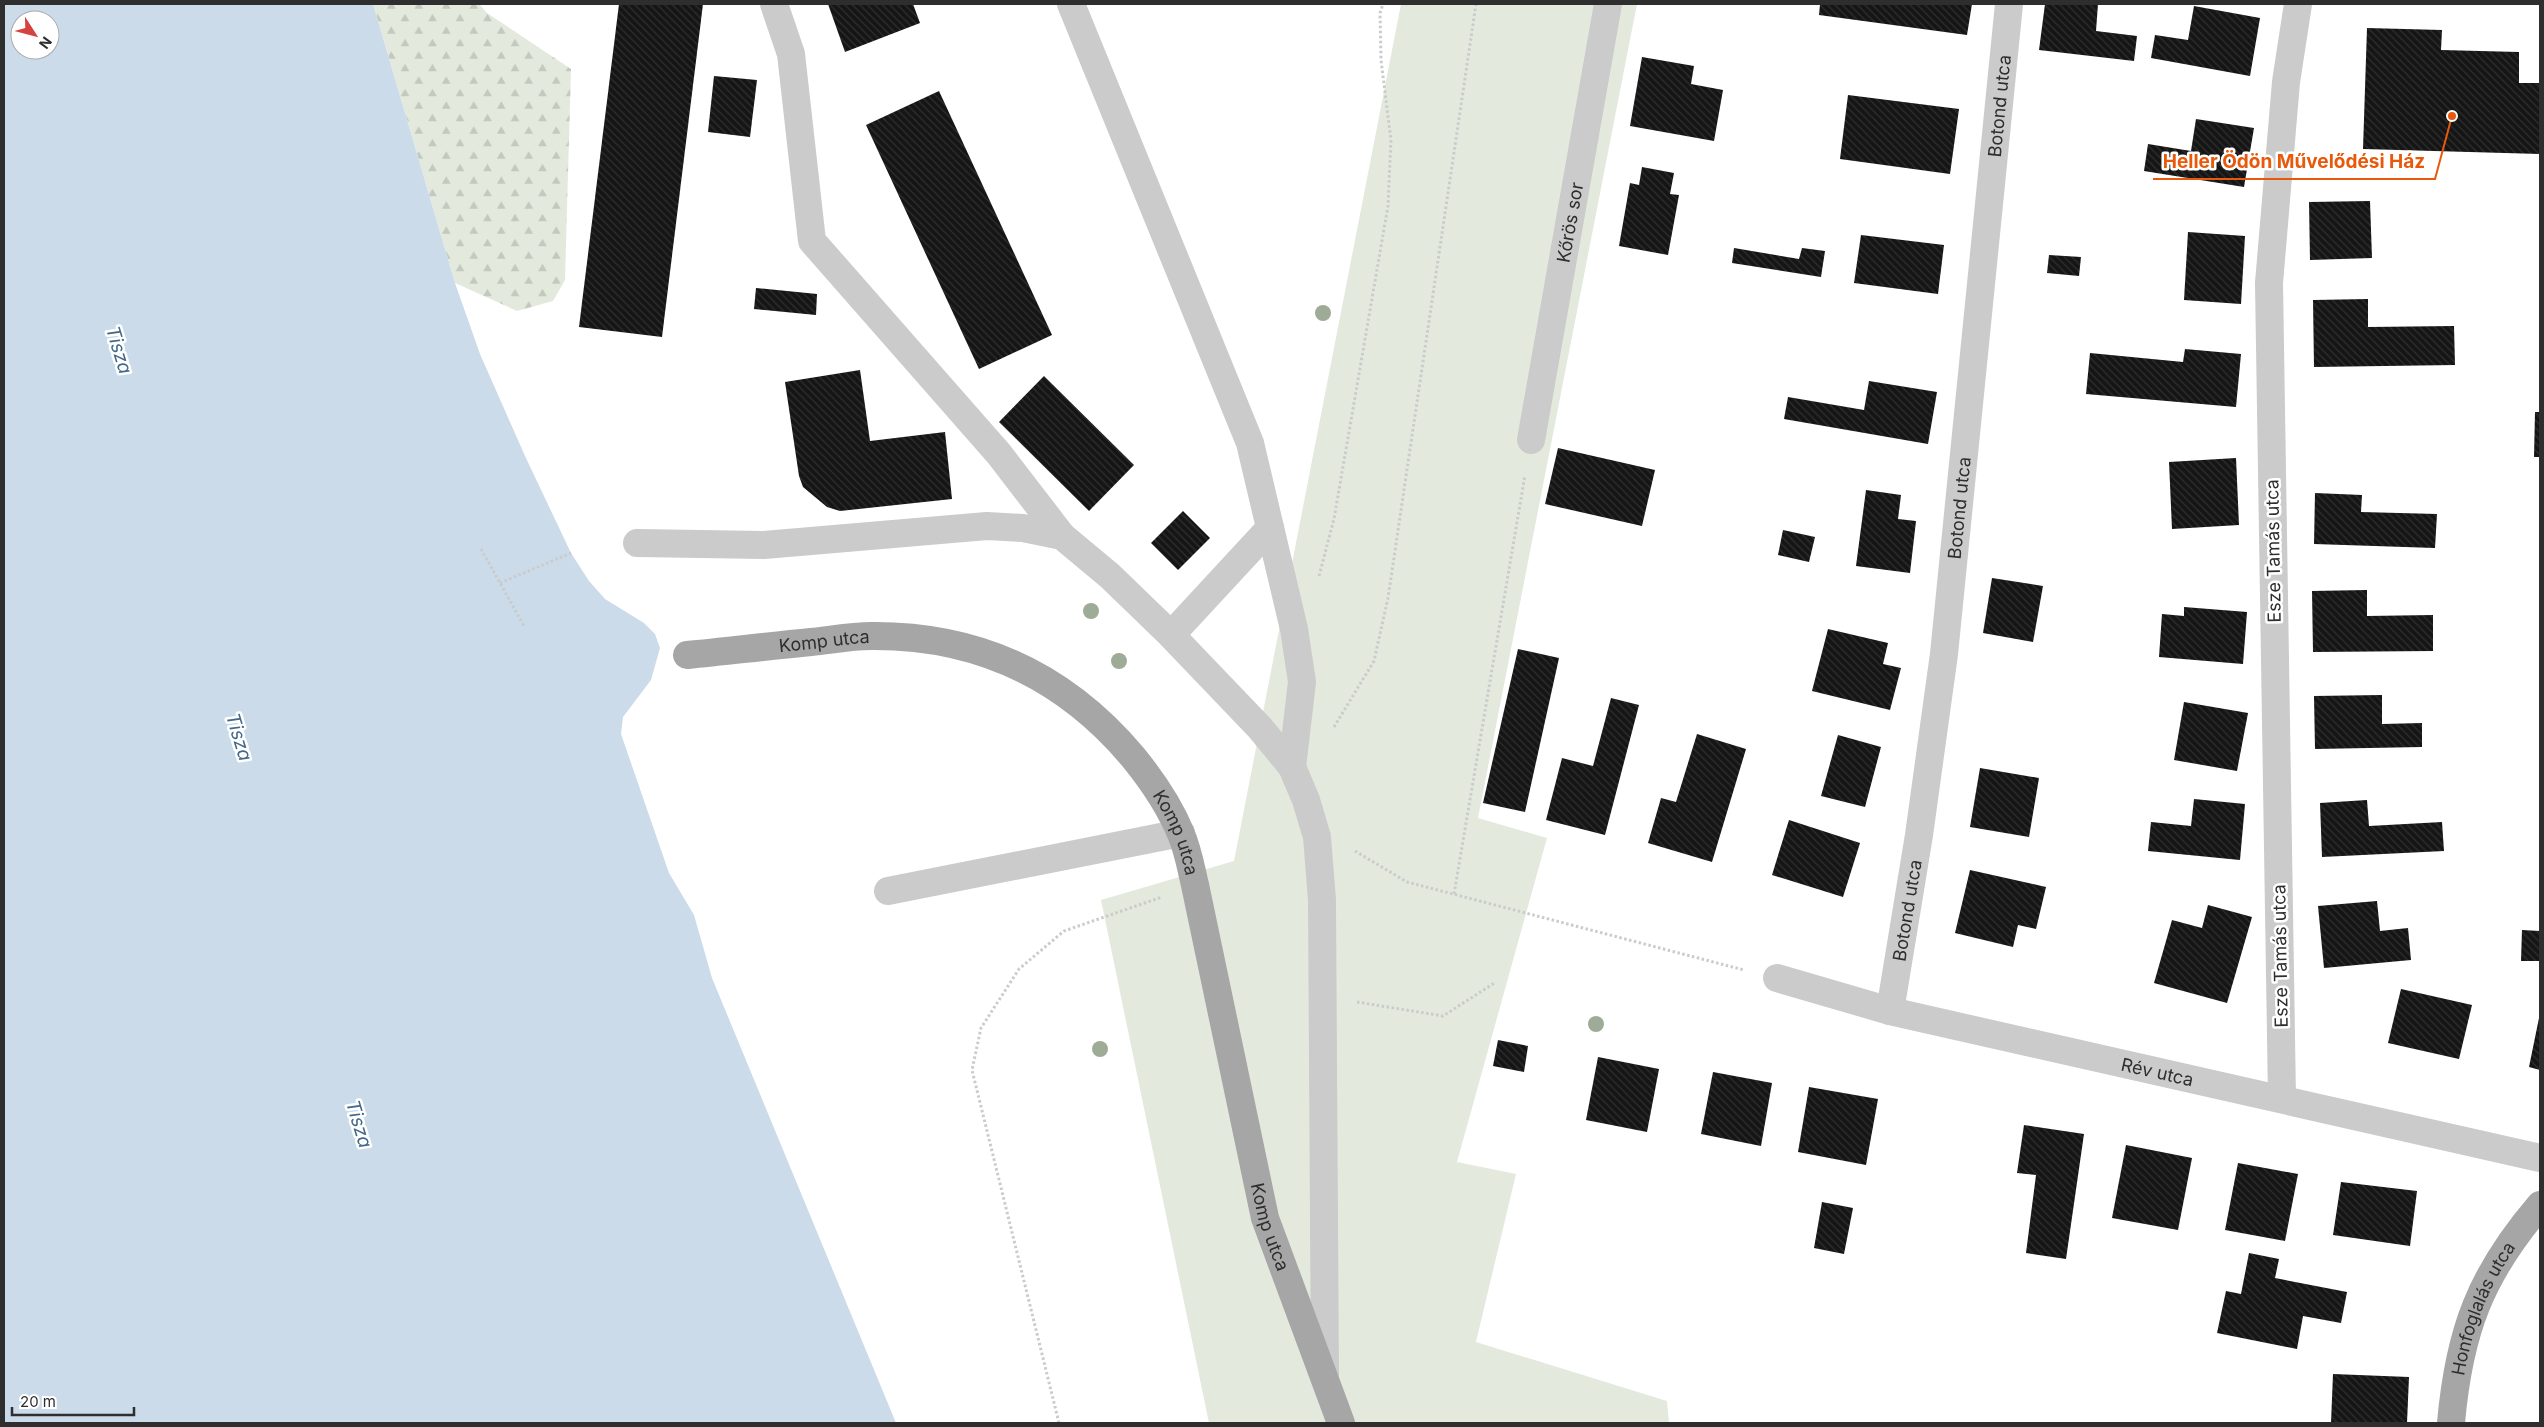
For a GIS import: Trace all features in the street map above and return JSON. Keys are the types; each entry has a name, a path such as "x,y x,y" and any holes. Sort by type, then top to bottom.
{"main road":[{"name":"Komp utca","path":"686,655 871,636 920,640 968,648 999,657 1061,689 1091,712 1117,738 1142,768 1181,833 1195,885 1265,1218 1341,1423"},
{"name":"Honfoglalás utca","path":"2451,1423 2455,1380 2468,1321 2487,1280 2510,1241 2540,1205"}],"street":[{"path":"774,4 791,54 812,241 999,454 1062,536"},
{"path":"1071,4 1250,443 1294,628 1302,682 1292,767"},
{"name":"Kőrös sor","path":"1531,440 1608,4"},
{"name":"Botond utca","path":"1890,1011 1919,835 1944,654 2009,4"},
{"name":"Esze Tamás utca","path":"2282,1099 2269,282 2286,82 2298,4"},
{"name":"Komp utca","path":"637,543 764,544 987,526 1023,528 1062,536 1110,576 1171,635 1260,728 1292,767 1306,800 1317,837 1322,900 1325,1384"},
{"path":"1171,635 1270,528"},
{"path":"888,891 1181,833"},
{"name":"Rév utca","path":"1777,978 1890,1011 2540,1158"}],"path":[{"path":"1317,580 1334,519 1388,206 1391,140 1381,60 1380,13 1383,4"},
{"path":"1292,767 1334,727 1374,661 1388,598 1476,4"},
{"path":"1454,894 1531,440"},
{"path":"481,549 524,626"},
{"path":"500,583 571,553"},
{"path":"1317,837 1343,845 1407,882 1777,978"},
{"path":"1059,1423 972,1070 980,1028 1019,969 1064,931 1195,885"},
{"path":"1322,996 1443,1016 1496,982"}],"green space":[{"path":"373,4 479,4 487,13 571,69 565,280 553,301 517,311 455,283"},
{"path":"1401,4 1637,4 1478,818 1547,838 1457,1162 1516,1174 1476,1342 1667,1401 1669,1423 1209,1423 1101,900 1234,861"}],"water":[{"name":"Tisza","path":"4,4 373,4 455,283 480,354 525,456 571,553 589,581 605,599 644,623 655,634 660,648 651,680 623,717 621,734 669,873 694,915 712,978 896,1423 4,1423"}],"building":[{"path":"619,4 703,4 662,337 579,327"},
{"path":"828,4 913,4 920,23 845,52"},
{"path":"1820,4 1972,4 1967,35 1819,15"},
{"path":"2045,4 2098,4 2096,31 2137,36 2134,61 2039,50"},
{"path":"2194,6 2260,18 2250,76 2151,58 2155,35 2188,40"},
{"path":"2367,28 2442,30 2441,50 2519,52 2519,83 2540,83 2540,154 2363,149"},
{"path":"1642,57 1694,66 1691,84 1723,90 1714,141 1630,126"},
{"path":"714,76 757,80 750,137 708,132"},
{"path":"939,91 1052,335 979,369 866,125"},
{"path":"1848,95 1959,109 1950,174 1840,159"},
{"path":"2196,119 2254,128 2244,187 2144,171 2148,144 2191,151"},
{"path":"1642,167 1674,173 1670,194 1679,195 1668,255 1619,246 1630,183 1639,185"},
{"path":"2370,201 2372,258 2310,260 2309,202"},
{"path":"2188,232 2245,236 2241,304 2184,300"},
{"path":"1861,235 1944,245 1938,294 1854,283"},
{"path":"1734,248 1799,259 1802,248 1825,251 1821,277 1732,263"},
{"path":"2049,255 2081,257 2079,276 2047,273"},
{"path":"756,288 817,294 816,315 754,309"},
{"path":"2368,299 2368,327 2454,326 2455,365 2314,367 2313,300"},
{"path":"2185,349 2241,354 2236,407 2086,394 2090,353 2183,362"},
{"path":"860,370 870,441 945,432 952,499 840,511 827,507 803,487 799,476 785,382"},
{"path":"1044,376 1134,465 1089,511 999,422"},
{"path":"1869,381 1937,392 1928,444 1784,419 1788,397 1864,410"},
{"path":"2535,412 2540,412 2540,457 2534,457"},
{"path":"1558,448 1655,470 1642,526 1545,504"},
{"path":"2236,458 2239,525 2172,529 2169,462"},
{"path":"1866,490 1901,495 1898,519 1916,521 1910,573 1856,566"},
{"path":"2315,493 2362,495 2361,512 2437,514 2435,548 2314,544"},
{"path":"1183,511 1210,538 1178,570 1151,543"},
{"path":"1783,530 1815,537 1809,562 1778,555"},
{"path":"1992,578 2043,586 2033,642 1983,633"},
{"path":"2367,590 2367,616 2433,615 2433,651 2313,652 2312,591"},
{"path":"2184,607 2247,612 2243,664 2159,657 2162,614 2184,616"},
{"path":"1828,629 1888,643 1883,664 1901,668 1890,710 1812,691"},
{"path":"1518,649 1559,658 1525,812 1483,803"},
{"path":"2382,695 2382,724 2422,723 2422,747 2315,749 2314,696"},
{"path":"1611,698 1639,705 1605,835 1546,820 1562,758 1593,766"},
{"path":"2184,702 2248,713 2237,771 2174,760"},
{"path":"1697,734 1746,749 1712,862 1648,843 1661,798 1676,802"},
{"path":"1838,735 1881,747 1865,807 1821,796"},
{"path":"1980,768 2039,778 2029,837 1970,827"},
{"path":"2194,799 2245,804 2240,860 2148,851 2151,822 2191,826"},
{"path":"2367,800 2369,826 2442,822 2444,851 2322,857 2320,803"},
{"path":"1789,820 1860,843 1843,897 1772,875"},
{"path":"1970,870 2046,887 2036,929 2018,925 2013,947 1955,933"},
{"path":"2377,901 2380,931 2408,928 2411,960 2324,968 2318,906"},
{"path":"2208,905 2252,917 2227,1003 2154,983 2172,920 2202,928"},
{"path":"2522,930 2540,931 2540,961 2521,961"},
{"path":"2401,989 2472,1005 2459,1059 2388,1043"},
{"path":"2540,1018 2540,1070 2529,1067"},
{"path":"1498,1040 1528,1046 1524,1072 1493,1066"},
{"path":"1598,1057 1659,1069 1647,1132 1586,1120"},
{"path":"1713,1072 1772,1083 1761,1146 1701,1134"},
{"path":"1809,1087 1878,1099 1866,1165 1798,1152"},
{"path":"2024,1125 2084,1134 2066,1259 2026,1253 2036,1175 2017,1173"},
{"path":"2126,1145 2192,1158 2178,1230 2112,1218"},
{"path":"2238,1163 2298,1174 2285,1241 2225,1230"},
{"path":"2341,1182 2417,1191 2410,1246 2333,1235"},
{"path":"1822,1202 1853,1208 1844,1254 1814,1248"},
{"path":"2249,1253 2279,1259 2275,1278 2347,1292 2341,1323 2303,1316 2297,1349 2217,1333 2226,1291 2241,1294"},
{"path":"2333,1374 2409,1377 2407,1423 2331,1423"}],"place":[{"name":"Heller Ödön Művelődési Ház","path":"2452,116"}]}
